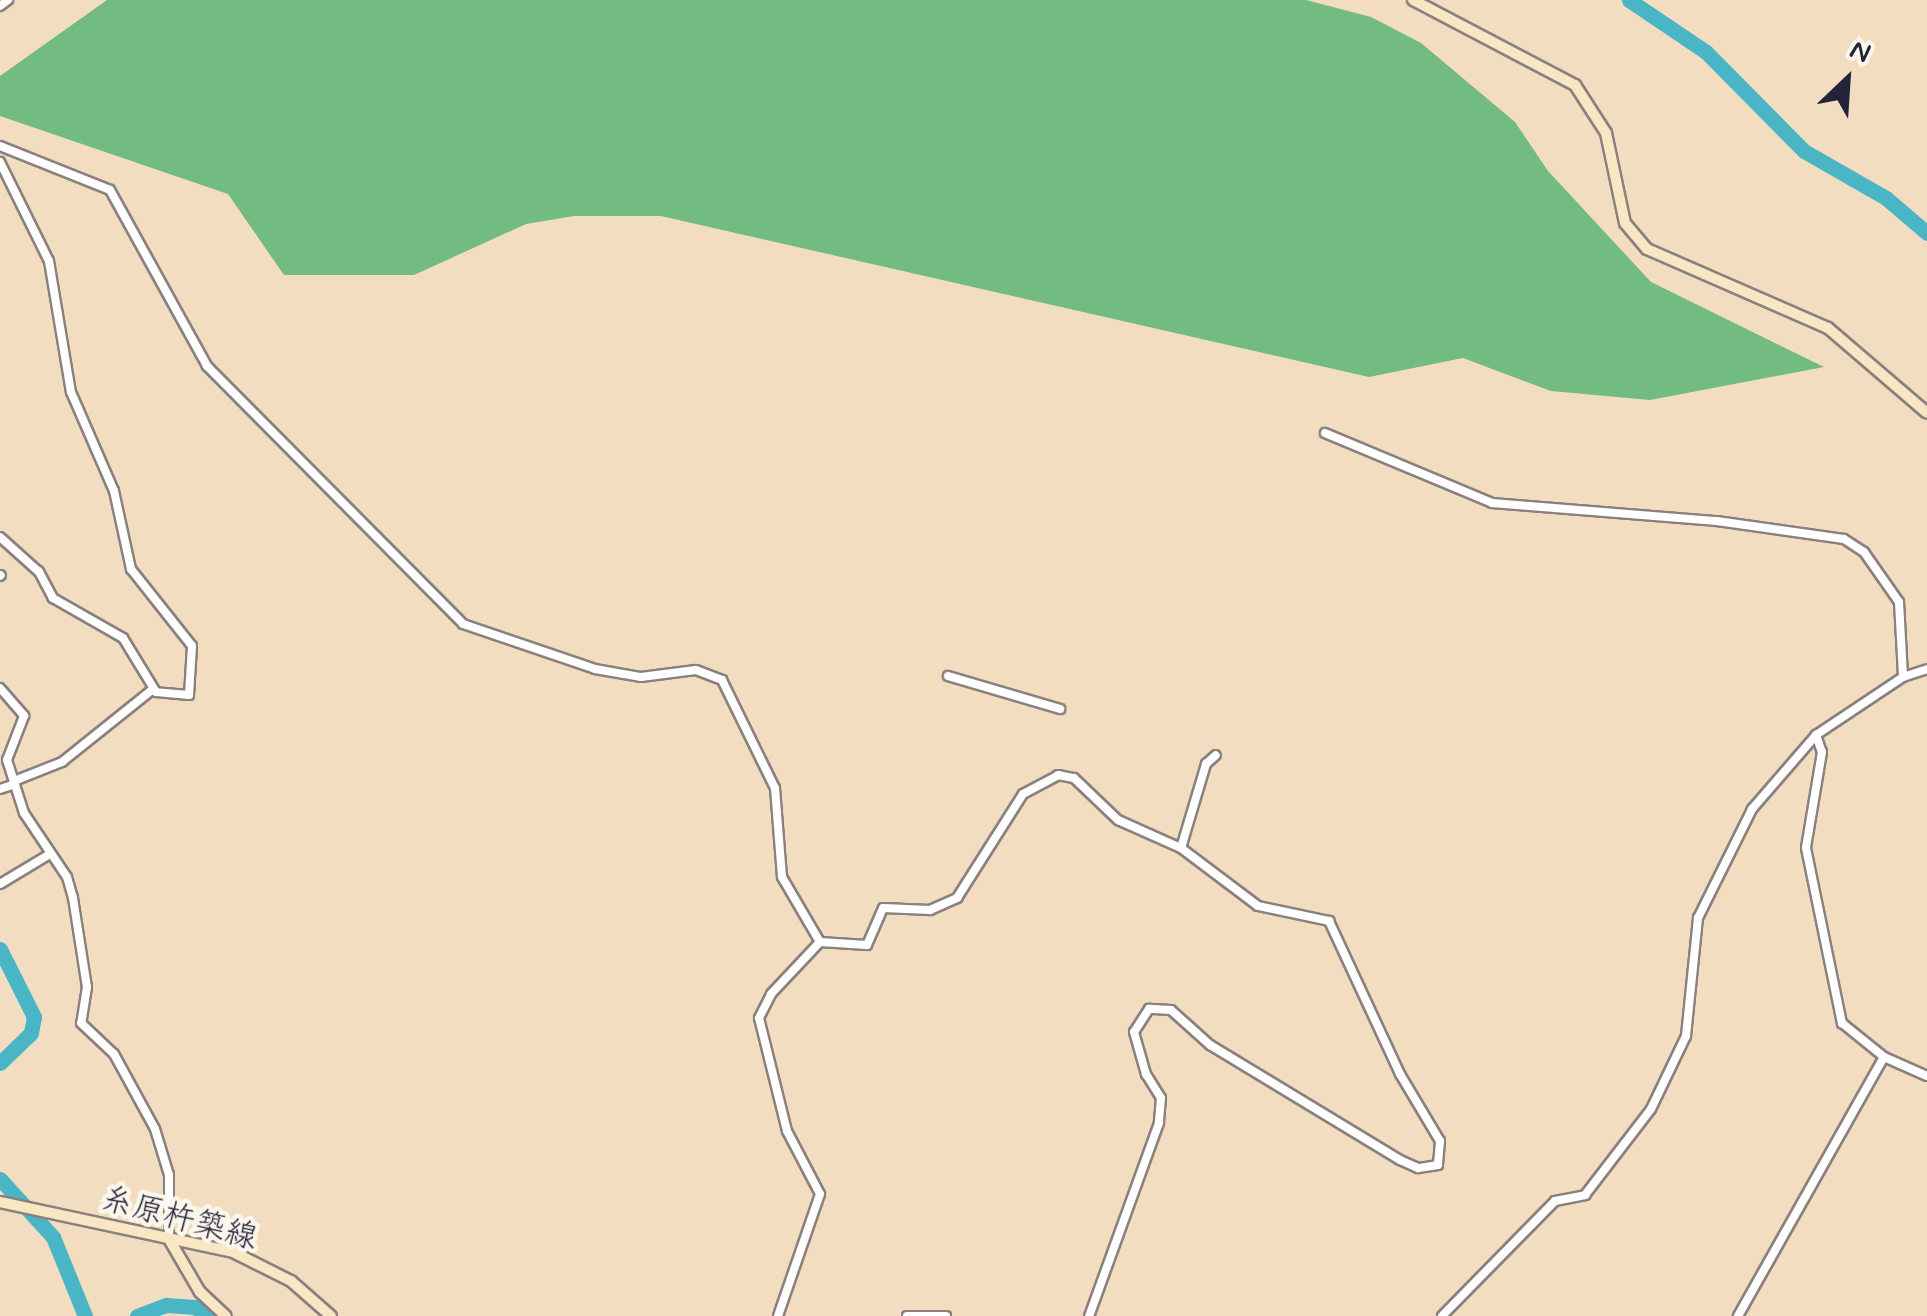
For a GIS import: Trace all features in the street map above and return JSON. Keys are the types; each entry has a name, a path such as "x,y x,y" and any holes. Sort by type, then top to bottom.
{"street":[{"path":"0,6 8,0"},
{"path":"1412,0 1575,85 1606,134 1625,223 1646,249 1836,333 1927,413"},
{"path":"0,146 110,190 206,366 463,624 595,669 641,677 696,670 722,680 775,788 782,877 820,942"},
{"path":"0,162 49,261 72,392 114,491 130,569 192,646 188,695 154,690 62,762 0,789"},
{"path":"1326,433 1492,503 1718,521 1844,540 1864,552 1899,602 1904,677"},
{"path":"0,537 39,572 53,598 123,638 154,690"},
{"path":"1442,1316 1556,1201 1585,1195 1651,1109 1686,1036 1704,900 1752,809 1816,735 1904,677 1927,669"},
{"path":"948,676 1060,710"},
{"path":"0,688 24,716 7,760 14,783 50,854 68,877 87,987 80,1023 114,1054 155,1129 169,1175 169,1239 200,1292 226,1316"},
{"path":"1816,735 1822,752 1806,848 1820,936 1844,1031 1884,1057 1927,1076"},
{"path":"1181,848 1206,764 1216,756"},
{"path":"820,942 867,945 883,908 930,910 958,898 1023,794 1044,778 1074,778 1118,820 1181,848 1258,906 1329,922 1443,1153 1438,1164 1418,1168 1400,1160 1210,1046 1170,1010 1149,1009 1136,1020 1134,1032 1146,1074 1162,1098 1159,1123 1089,1316"},
{"path":"0,884 50,854"},
{"path":"778,1316 820,1194 787,1131 759,1018 772,994 820,942"},
{"path":"1738,1316 1884,1057"},
{"name":"糸原杵築線","path":"0,1202 169,1239 264,1266 331,1316"},
{"path":"907,1316 946,1316"}],"green space":[{"path":"107,0 1306,0 1371,17 1421,43 1515,122 1548,171 1651,282 1824,367 1650,400 1551,391 1463,358 1369,377 661,216 574,216 526,224 414,275 284,275 228,194 0,116 0,76"}],"waterway":[{"path":"1629,0 1706,52 1804,151 1886,198 1927,233"},
{"path":"0,949 34,1017 31,1033 0,1063"},
{"path":"0,1179 53,1237 85,1316"},
{"path":"137,1316 166,1305 195,1307 206,1316"}]}
